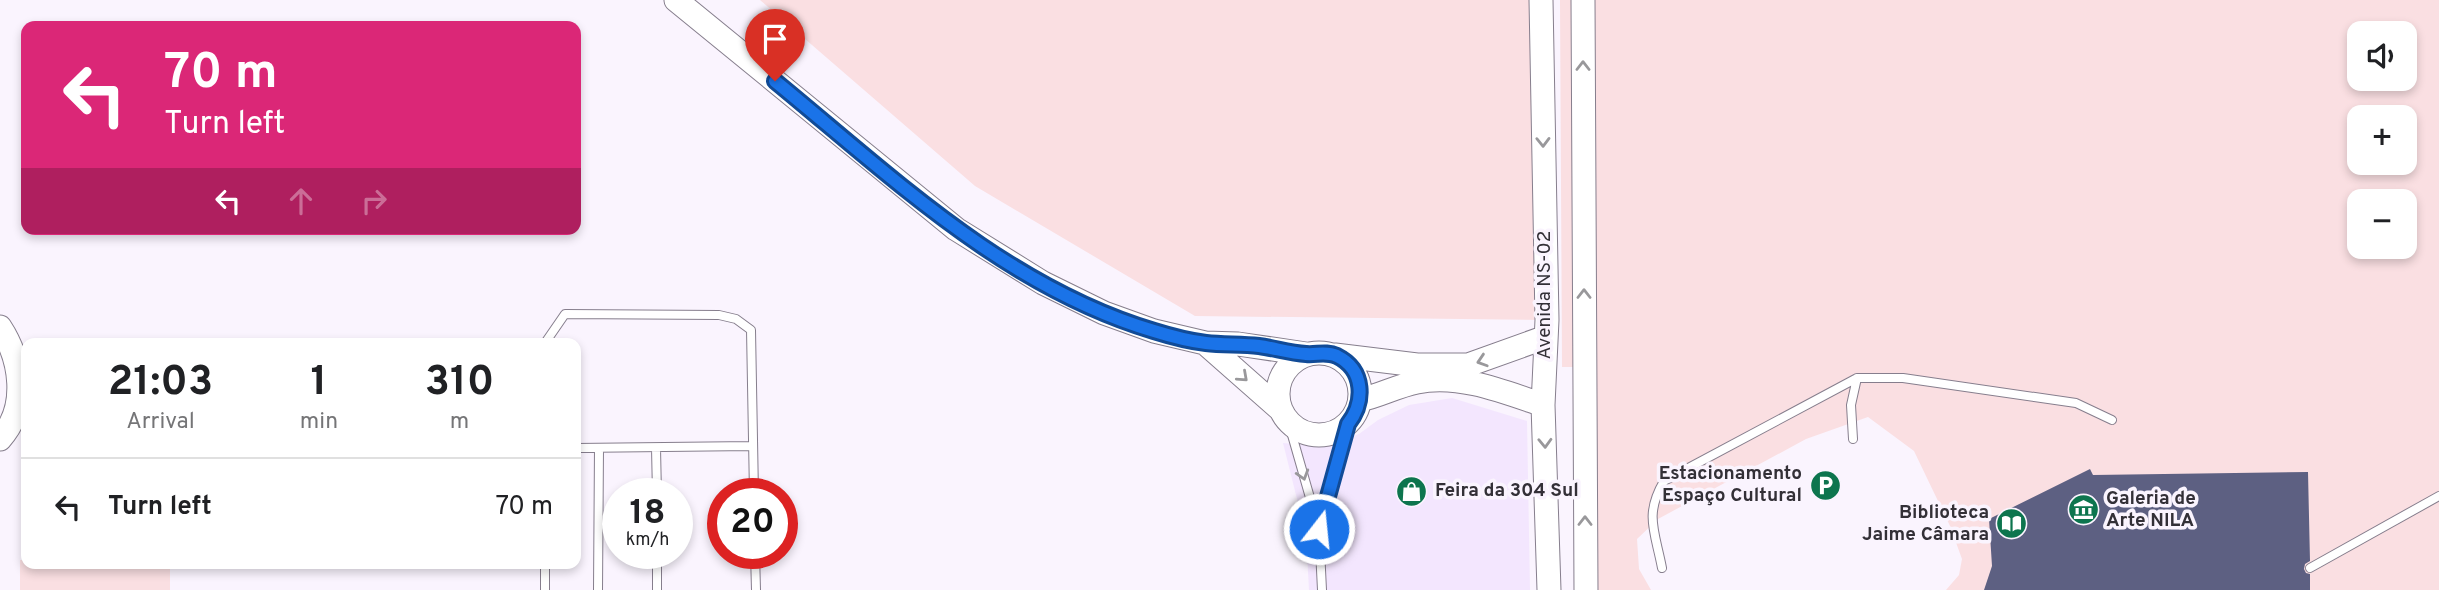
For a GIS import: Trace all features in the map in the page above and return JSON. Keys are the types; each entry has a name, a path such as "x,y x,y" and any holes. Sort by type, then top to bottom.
{"street":[{"path":"676,0 956,229 1043,283 1104,313 1154,331 1205,343 1249,345 1306,354 1321,352 1417,365 1468,365 1546,337"},
{"name":"Avenida NS-02","path":"1541,0 1546,337 1544,405 1549,590"},
{"name":"Avenida NS-02","path":"1583,0 1586,590"},
{"path":"0,327 14,353 20,381 16,409 0,439"},
{"path":"1205,343 1298,430 1311,434 1324,435 1348,424 1356,413 1360,400 1358,379 1353,369 1335,355"},
{"path":"1284,416 1277,393 1281,377 1292,363 1306,354"},
{"path":"1360,400 1415,382 1445,381 1472,384 1544,405"}],"lane":[{"path":"548,338 565,314 719,315 736,319 751,330 753,478"},
{"path":"1662,568 1651,513 1654,499 1664,481 1857,378 1903,378 2076,403 2112,420"},
{"path":"1853,439 1851,405 1857,378"},
{"path":"1284,416 1319,529 1322,590"},
{"path":"1319,529 1348,424"},
{"path":"581,448 752,446"},
{"path":"598,448 598,590"},
{"path":"656,448 657,478"},
{"path":"2310,568 2439,496"},
{"path":"545,569 545,590"},
{"path":"657,569 657,590"},
{"path":"755,569 756,590"}],"shaded area":[{"path":"760,0 1541,0 1547,320 1195,316 975,186"},
{"path":"1560,0 2439,0 2439,590 1946,590 1959,575 1962,559 1950,526 1914,451 1868,417 1806,439 1658,519 1637,539 1639,569 1651,590 1591,590 1591,367 1562,367"},
{"name":"Feira da 304 Sul","path":"1452,398 1527,421 1530,590 1309,590 1306,535 1283,443 1325,447 1359,434 1378,420 1409,405"},
{"path":"20,560 21,569 170,569 170,590 20,590"}],"building":[{"path":"2090,469 2093,475 2308,472 2310,561 2305,564 2304,569 2310,574 2310,590 1984,590 1992,566 1989,519"}],"place":[{"name":"Estacionamento Espaço Cultural","path":"1825,485"},
{"name":"Feira da 304 Sul","path":"1412,491"},
{"name":"Galeria de Arte NILA","path":"2083,510"},
{"name":"Biblioteca Jaime Câmara","path":"2012,524"}],"route":[{"path":"775,81 956,229 1043,283 1104,313 1154,331 1205,343 1238,344 1306,354 1321,352 1335,355 1345,361 1358,379 1360,400 1356,413 1348,424 1319,529"}]}
